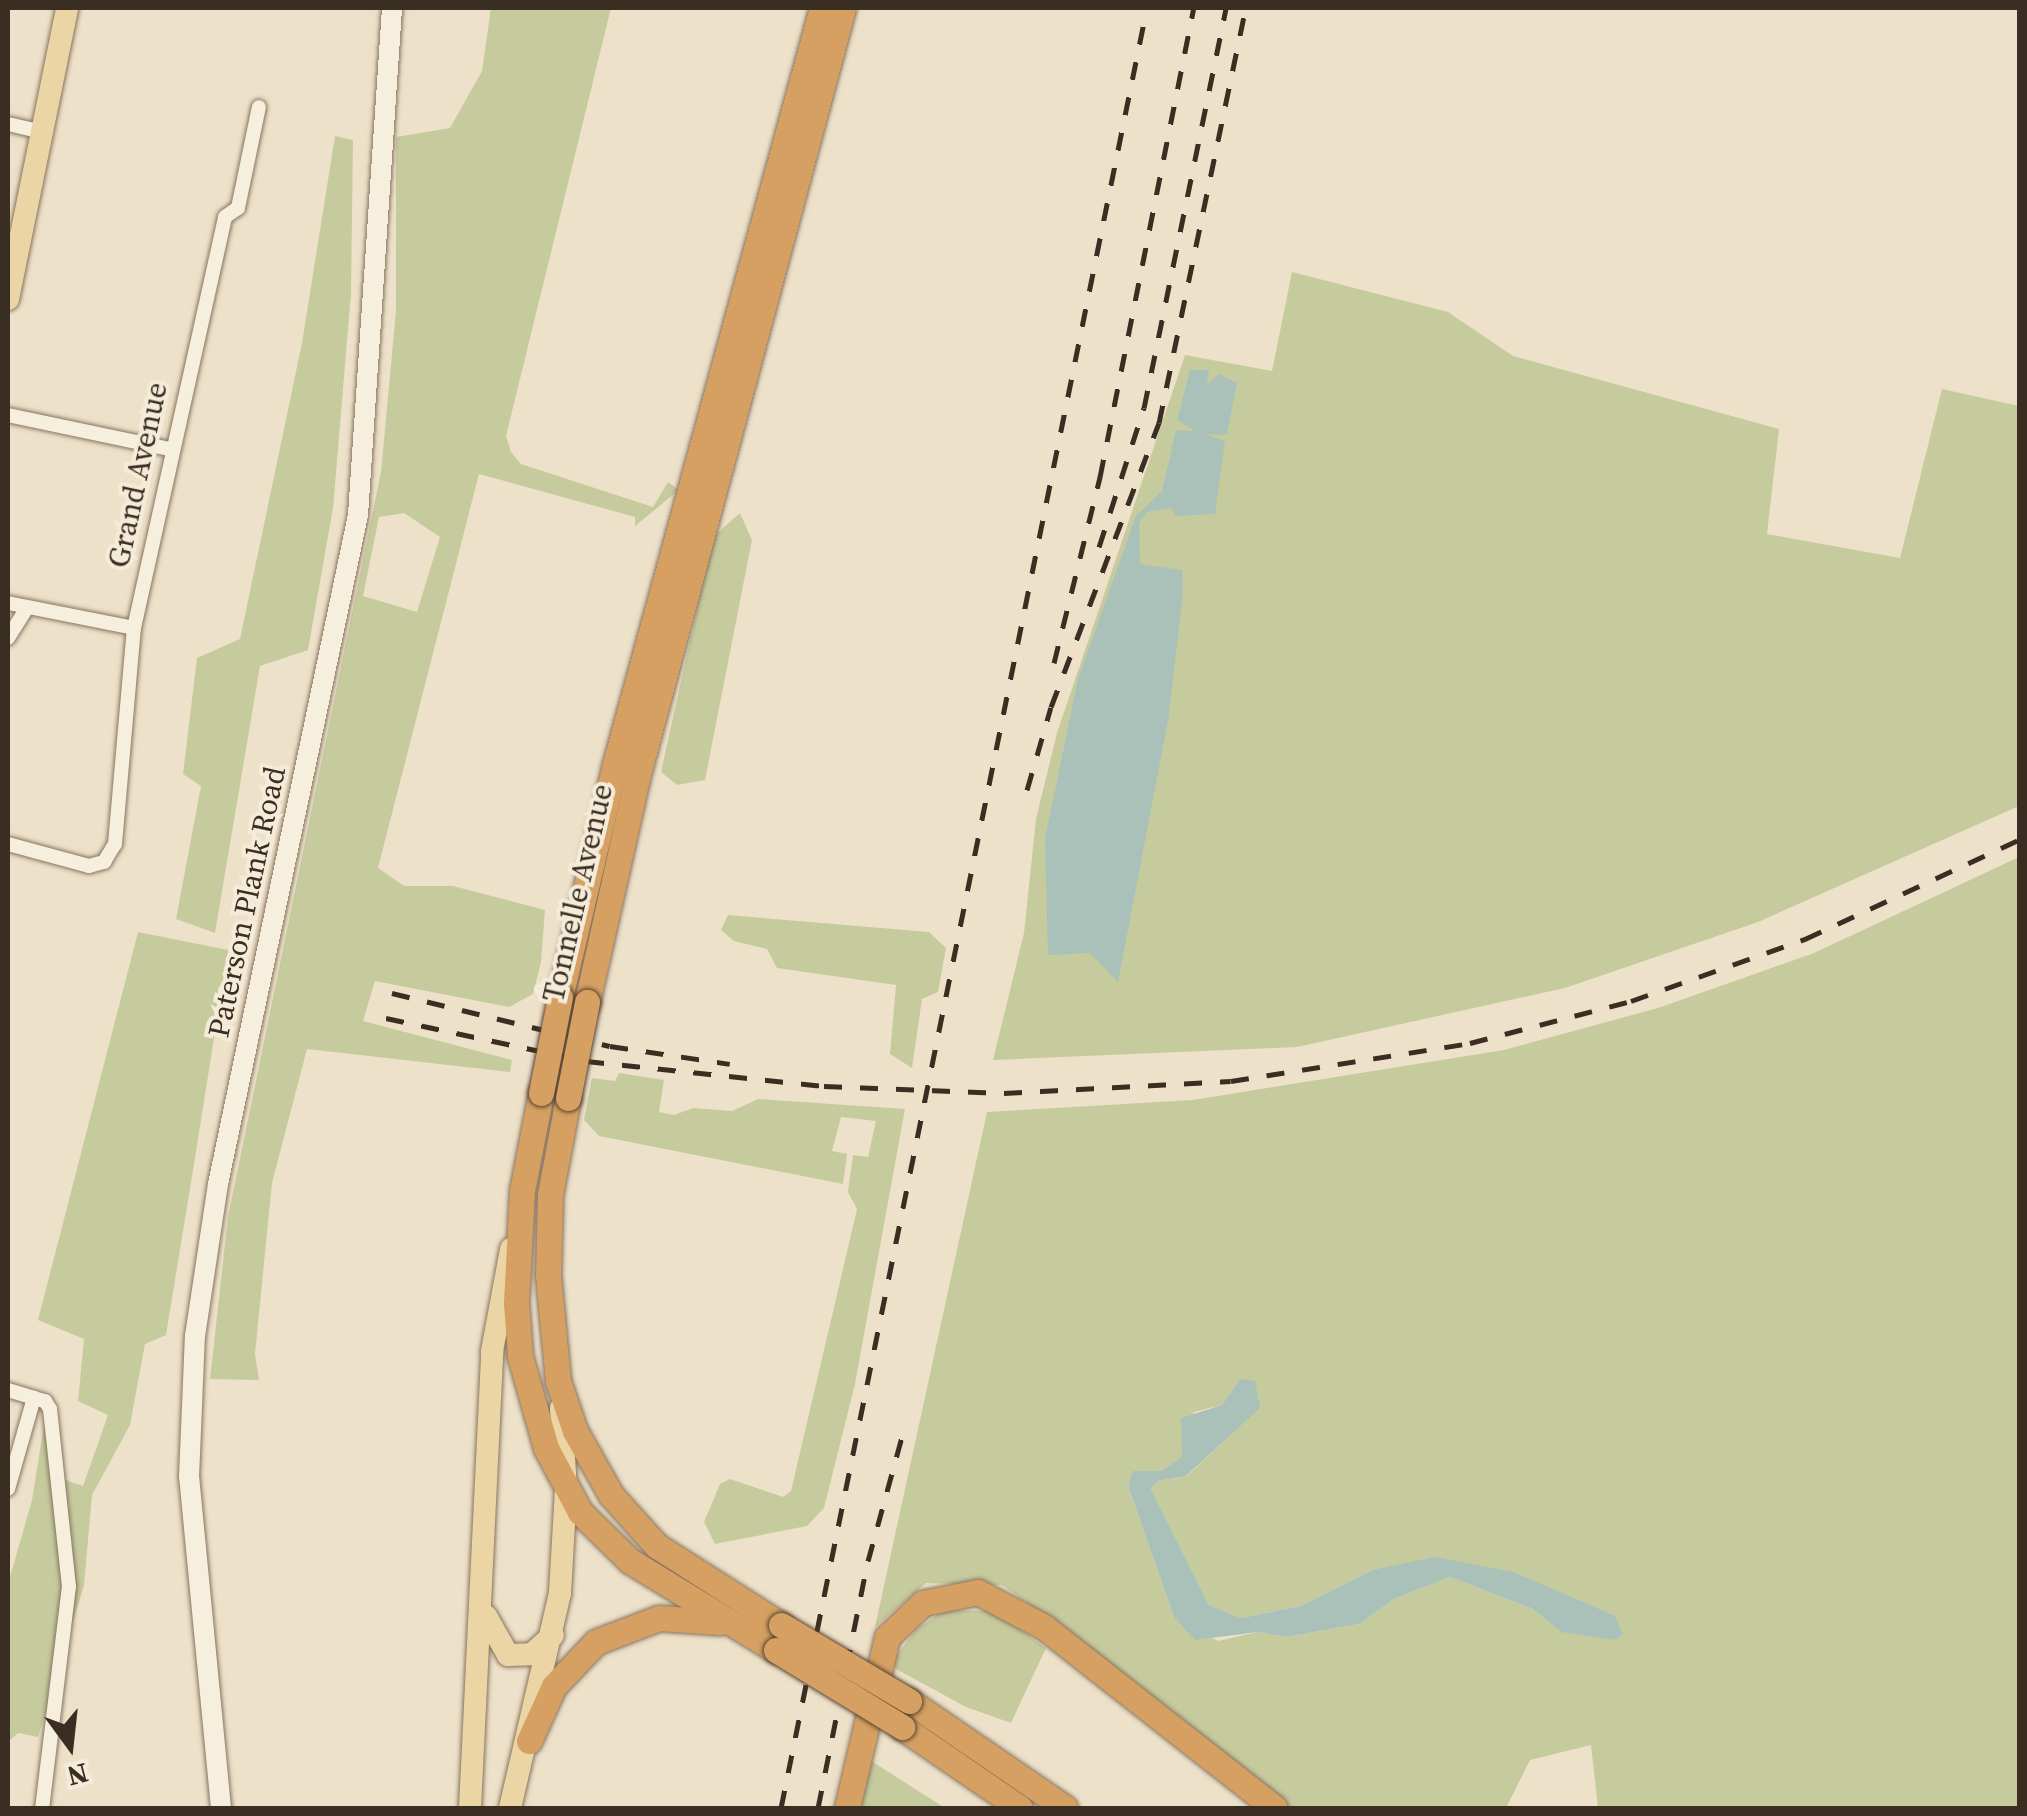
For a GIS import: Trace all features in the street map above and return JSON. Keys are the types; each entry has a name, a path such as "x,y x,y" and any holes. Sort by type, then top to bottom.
{"highway":[{"name":"Tonnelle Avenue","path":"522,1191 560,996 602,870 822,8"},
{"name":"Tonnelle Avenue","path":"626,771 843,8"},
{"name":"Tonnelle Avenue","path":"560,1388 548,1222 586,1002 602,870"},
{"path":"522,1191 520,1356 534,1413 566,1490 630,1560 752,1635"},
{"path":"560,1388 589,1461 637,1527 778,1637 1001,1800 1020,1808"},
{"path":"847,1808 887,1637 923,1603 947,1593 978,1592 1044,1627 1274,1808"},
{"path":"530,1741 573,1662 620,1629 684,1616 752,1635 778,1637 909,1701 1066,1808"}],"main road":[{"path":"8,299 67,8"},
{"name":"Paterson Plank Road","path":"220,1808 189,1477 195,1336 218,1184 358,515 392,8"},
{"name":"Tonnelle Avenue","path":"470,1808 492,1351 522,1191"},
{"name":"Tonnelle Avenue","path":"510,1808 530,1741 553,1635 566,1490 560,1388"},
{"path":"481,1604 508,1655 532,1654 553,1635"}],"street":[{"name":"Grand Avenue","path":"8,844 68,862 104,862 115,844 127,766 124,712 134,628 170,450 225,217 238,208 260,107"},
{"path":"8,124 43,132"},
{"path":"8,414 170,450"},
{"path":"8,603 134,628"},
{"path":"8,638 27,608"},
{"path":"8,1390 34,1398 50,1409 69,1586 42,1808"},
{"path":"8,1488 34,1398"}],"green space":[{"path":"491,8 611,8 506,436 511,452 521,464 653,507 668,482 679,490 635,526 635,517 479,474 378,868 404,886 453,886 545,910 541,962 533,994 509,1007 375,981 363,1021 512,1060 510,1072 307,1049 272,1183 255,1354 259,1380 210,1379 228,1217 381,472 396,311 396,137 450,128 482,71","holes":["404,513 440,537 417,612 363,596 379,517"]},
{"path":"335,136 353,140 351,293 333,508 308,650 260,666 215,933 176,919 201,786 183,774 197,658 240,639 302,343"},
{"path":"1292,272 1448,312 1513,356 1779,429 1767,534 1900,558 1942,389 2019,406 2019,806 1758,922 1565,988 1297,1047 993,1060 1024,933 1036,819 1057,733 1185,355 1272,371"},
{"path":"740,513 752,540 705,780 677,785 661,772 713,537"},
{"path":"2019,857 2019,1808 1598,1808 1591,1745 1530,1760 1506,1808 1289,1808 1106,1660 1002,1585 926,1583 875,1627 987,1112 1193,1100 1504,1050 1658,1008 1814,953","holes":["1240,1379 1259,1408 1187,1476 1158,1481 1151,1489 1209,1605 1241,1618 1300,1606 1372,1570 1514,1572 1614,1616 1561,1632 1533,1609 1450,1577 1394,1599 1360,1624 1285,1637 1258,1632 1218,1641 1174,1617 1128,1486 1134,1471 1161,1471 1183,1457 1194,1412 1222,1405"]},
{"path":"728,915 929,932 946,948 938,992 922,999 912,1068 890,1054 896,985 777,968 767,949 734,941 721,930"},
{"path":"138,932 228,950 195,1158 166,1335 145,1344 130,1425 92,1495 84,1585 38,1737 18,1733 8,1742 8,1584 32,1500 45,1419 56,1416 65,1480 83,1486 108,1415 78,1401 84,1339 38,1320"},
{"path":"619,1073 664,1080 659,1112 674,1115 693,1108 732,1111 758,1099 905,1109 855,1384 824,1508 807,1526 715,1544 704,1522 720,1484 730,1479 783,1497 791,1491 857,1209 848,1192 853,1155 868,1157 876,1121 841,1117 832,1151 847,1154 843,1184 599,1136 584,1120 592,1078 615,1081"},
{"path":"944,1610 993,1611 1046,1648 1011,1723 966,1707 896,1669 893,1660 916,1630"},
{"path":"865,1757 945,1808 859,1808"}],"water":[{"path":"1190,370 1209,370 1207,385 1219,374 1237,383 1227,435 1204,434 1225,441 1215,514 1176,516 1171,508 1147,512 1139,523 1140,564 1182,570 1183,594 1168,721 1118,982 1090,953 1048,955 1045,839 1078,679 1136,516 1162,491 1176,430 1195,431 1177,420"},
{"path":"1240,1379 1255,1381 1260,1408 1186,1476 1158,1481 1151,1489 1209,1605 1241,1618 1300,1606 1372,1570 1435,1557 1514,1572 1615,1616 1623,1634 1615,1640 1561,1632 1533,1609 1450,1577 1394,1599 1360,1624 1285,1637 1258,1632 1195,1640 1174,1617 1128,1486 1133,1471 1161,1471 1182,1457 1181,1418 1222,1405"}],"railway":[{"path":"781,1808 1147,8"},
{"path":"1054,663 1100,477 1194,8"},
{"path":"1099,547 1144,408 1226,8"},
{"path":"1027,790 1051,707 1159,423 1246,8"},
{"path":"386,1018 586,1061 824,1086 1004,1093 1231,1081 1470,1043 1631,1001 1805,939 2020,839"},
{"path":"392,993 610,1046 730,1064"},
{"path":"818,1808 868,1561 903,1433"}]}
